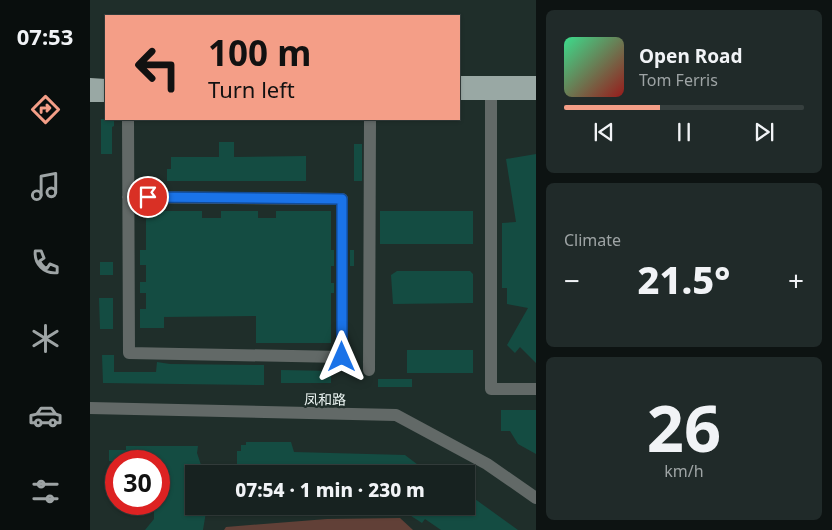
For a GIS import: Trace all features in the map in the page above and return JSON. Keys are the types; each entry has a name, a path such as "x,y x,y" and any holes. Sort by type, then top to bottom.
{"main road":[{"path":"460,82 536,82"},
{"path":"90,84 105,85"},
{"path":"460,94 536,94"},
{"path":"90,96 105,96"}],"street":[{"path":"491,94 491,389 536,389"},
{"path":"128,120 128,197 129,353 342,357 342,199 128,197"},
{"path":"369,370 370,120"},
{"name":"凤和路","path":"90,408 396,415 487,464 536,498"}],"shaded area":[{"path":"400,518 413,530 224,530 226,527 327,519"}],"building":[{"path":"101,119 114,120 114,126 112,127 112,154 101,154"},
{"path":"219,142 234,142 234,157 306,156 306,181 167,181 167,169 171,169 171,157 219,157"},
{"path":"354,144 362,144 362,181 354,181"},
{"path":"536,154 536,363 520,347 515,353 507,345 528,308 507,304 507,288 502,288 502,223 516,222 506,159"},
{"path":"146,211 202,211 202,218 221,218 221,211 258,211 258,218 276,218 276,211 331,211 331,250 334,250 334,266 331,266 331,283 334,283 334,293 331,293 331,343 256,343 256,316 164,317 164,328 140,328 140,309 146,309 146,293 140,293 140,282 146,282 146,265 140,265 140,250 146,250"},
{"path":"380,211 473,211 473,244 380,244"},
{"path":"350,250 354,250 354,266 350,266"},
{"path":"100,262 113,262 113,275 100,275"},
{"path":"397,271 470,271 473,274 473,303 393,304 391,275"},
{"path":"99,298 113,298 113,329 100,329"},
{"path":"407,350 473,350 473,373 407,373"},
{"path":"102,355 114,355 114,372 156,372 157,362 170,364 264,365 264,385 103,383"},
{"path":"281,370 331,371 331,383 281,383"},
{"path":"378,379 412,379 412,387 378,387"},
{"path":"501,410 536,410 536,454 518,444 510,431 501,431"},
{"path":"246,442 291,442 294,452 405,455 418,465 237,465 237,451 241,451 241,445 246,445"},
{"path":"126,446 198,446 197,453 201,465 185,465 185,515 206,515 203,530 145,530 154,519 154,515 170,515 170,450 126,450"},
{"path":"475,499 518,530 441,530 425,519 422,523 410,515 475,515"}],"route":[{"path":"148,197 342,199 342,357"}]}
